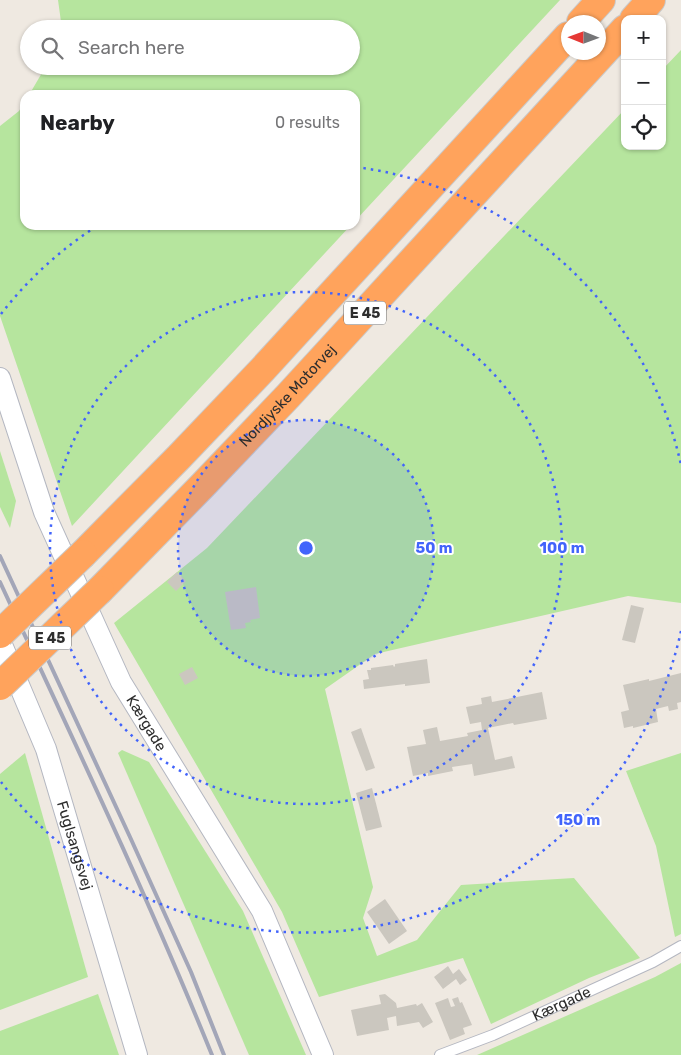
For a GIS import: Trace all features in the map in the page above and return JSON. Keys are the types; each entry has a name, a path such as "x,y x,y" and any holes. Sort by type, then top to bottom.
{"highway":[{"path":"587,15 601,0"},
{"path":"638,15 651,0"},
{"name":"Nordjyske Motorvej","path":"0,686 100,590 288,396 621,33"},
{"name":"E 45","path":"0,634 84,554 263,369 561,44"}],"street":[{"name":"Kærgade","path":"0,378 44,512 121,682 262,912 322,1055"},
{"name":"Fuglsangsvej","path":"0,640 46,749 137,1055"}],"lane":[{"name":"Kærgade","path":"440,1055 529,1019 652,962 681,946"}],"green space":[{"path":"58,0 560,0 360,216 360,90 32,90 41,75 360,75 360,20 61,20"},
{"path":"681,50 681,603 628,596 375,654 325,689 373,887 363,918 377,956 417,940 461,885 574,878 640,958 589,978 491,1024 463,958 319,997 282,912 114,623 207,548 621,113 621,150 666,150 666,66"},
{"path":"20,109 20,230 346,230 72,526 0,316 0,126"},
{"path":"0,451 16,501 10,528 0,507"},
{"path":"122,750 149,762 243,911 306,1055 249,1055 118,753"},
{"path":"25,753 88,977 0,1010 0,774"},
{"path":"681,753 681,934 675,937 656,846 626,771"},
{"path":"681,963 681,1055 477,1055 655,977"},
{"path":"98,994 119,1055 0,1055 0,1031"}],"building":[{"path":"177,572 186,581 176,591 167,582"},
{"path":"256,587 260,618 245,623 246,628 231,630 225,592"},
{"path":"631,605 644,608 635,643 622,640"},
{"path":"427,659 430,683 364,689 363,680 369,679 367,670 371,670 371,668 393,665 394,667 395,664"},
{"path":"192,667 198,678 185,685 179,674"},
{"path":"681,673 681,702 677,703 678,709 669,711 668,706 656,709 658,722 633,728 633,726 624,728 621,712 629,710 623,685"},
{"path":"542,692 547,719 488,728 495,760 512,756 515,768 474,776 472,764 452,767 453,771 428,776 428,773 413,776 407,747 426,744 423,730 437,727 440,741 468,736 467,733 482,730 481,722 470,724 466,707 482,704 481,698 491,696 492,702"},
{"path":"361,728 375,768 366,771 351,732"},
{"path":"372,788 382,827 366,831 356,793"},
{"path":"385,899 407,931 389,944 367,912"},
{"path":"448,966 453,974 459,969 467,980 460,985 456,979 443,989 434,977"},
{"path":"385,994 396,1003 397,1008 416,1004 417,1006 422,1003 433,1022 423,1028 419,1022 397,1026 396,1016 387,1018 389,1030 357,1036 351,1010 381,1004 379,995"},
{"path":"458,997 472,1025 463,1028 465,1034 450,1040 435,1003 448,998 451,1007 455,1006 452,999"}],"railway":[{"path":"0,556 191,972 224,1055"},
{"path":"0,582 136,876 212,1055"}]}
